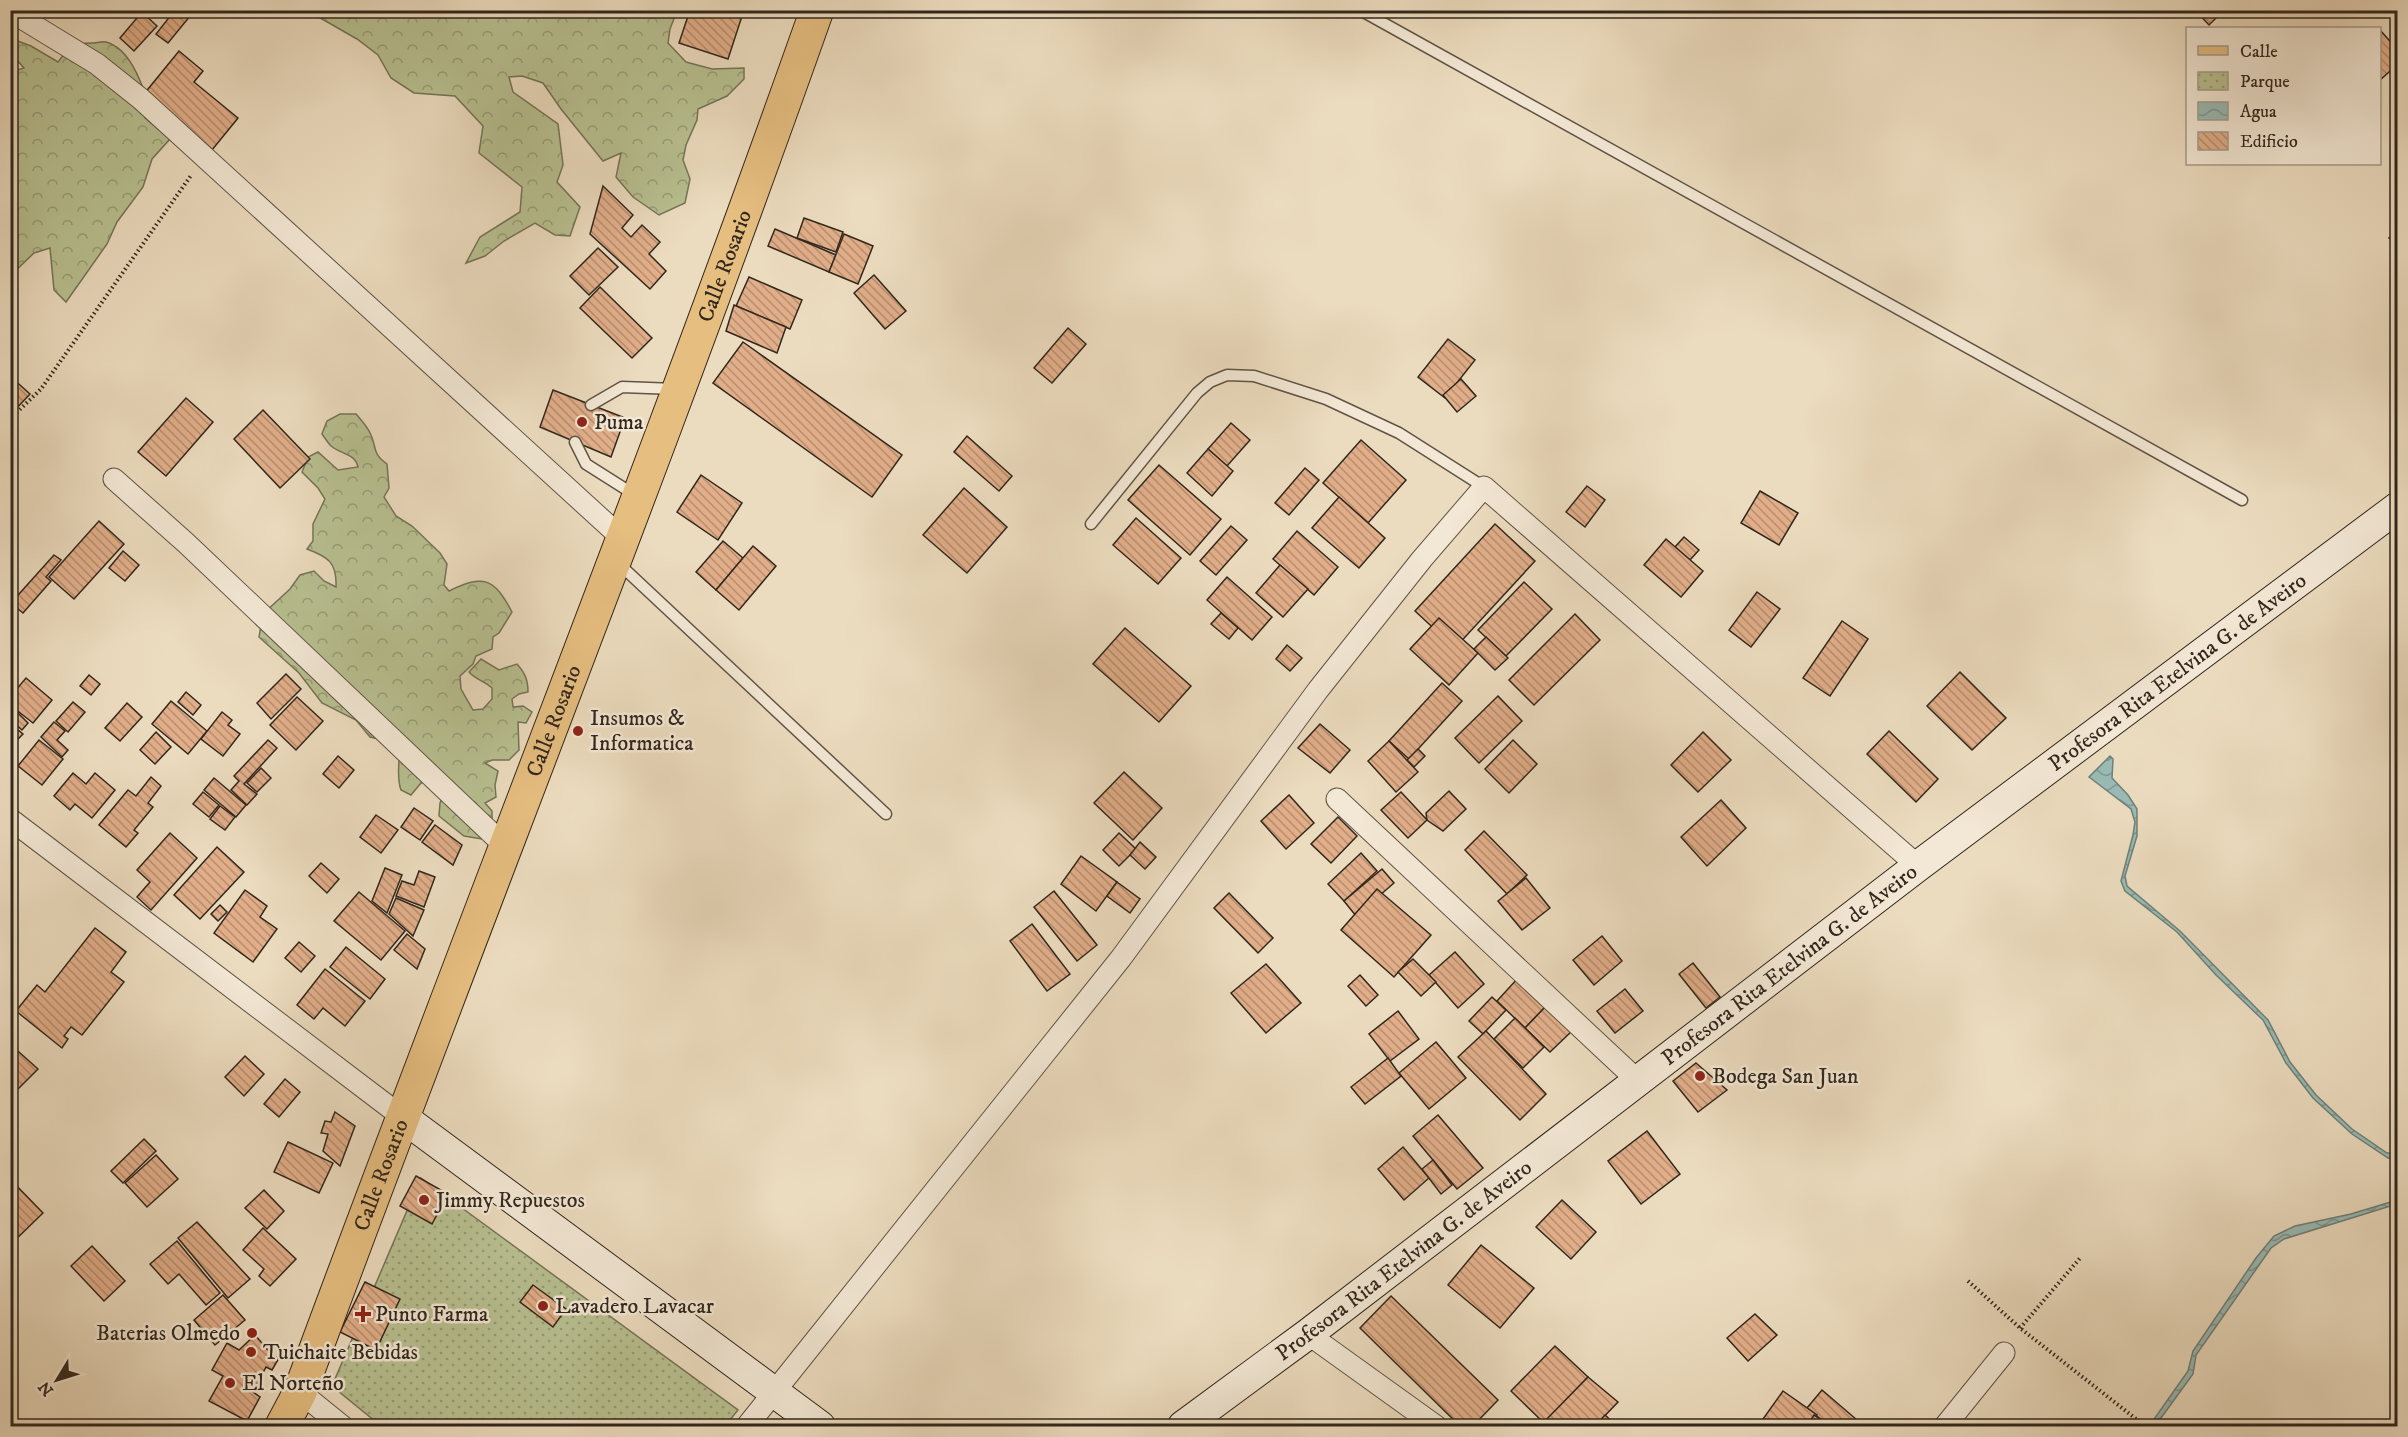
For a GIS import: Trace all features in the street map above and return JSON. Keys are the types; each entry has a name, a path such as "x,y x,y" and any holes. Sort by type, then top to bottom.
{"main road":[{"name":"Calle Rosario","path":"282,1426 300,1392 401,1116 619,550 816,10"}],"street":[{"path":"10,11 97,64 141,99 619,550"},
{"path":"114,479 186,543 506,848"},
{"path":"747,1426 1121,958 1318,690 1422,559 1484,487 1918,866"},
{"name":"Profesora Rita Etelvina G. de Aveiro","path":"1183,1426 1308,1334 1918,866 2397,507"},
{"path":"1336,799 1637,1080"},
{"path":"10,819 401,1116 820,1426"},
{"path":"1308,1334 1436,1426"},
{"path":"1946,1426 2004,1353"},
{"path":"300,1392 342,1426"}],"lane":[{"path":"1360,10 2242,501"},
{"path":"1091,524 1197,393 1210,382 1227,375 1254,376 1326,399 1399,433 1484,487"},
{"path":"591,405 621,387 678,389"},
{"path":"575,442 586,464 638,497"},
{"path":"619,550 886,814"}],"path":[{"path":"10,419 41,389 204,156"},
{"path":"2020,1328 2081,1257"},
{"path":"1968,1281 2020,1328 2145,1426"}],"green space":[{"path":"308,11 677,11 670,29 668,43 686,62 712,69 744,68 744,79 727,96 698,109 697,120 686,145 683,160 690,179 685,203 659,215 633,197 616,177 621,153 603,161 543,83 522,76 509,77 513,92 558,124 563,165 557,182 580,207 570,236 555,235 535,223 504,241 485,256 466,263 480,237 520,212 522,187 479,153 483,126 455,96 414,93 391,78 378,55 357,39"},
{"path":"15,40 31,46 58,62 69,49 76,45 104,42 115,46 130,61 140,81 151,110 145,118 170,139 152,159 143,187 117,222 107,244 66,302 54,290 50,248 34,253 11,275 11,72 24,68 15,58"},
{"path":"340,414 356,414 368,429 377,454 387,464 389,488 384,497 396,516 412,526 440,553 447,564 444,585 449,591 471,582 487,582 499,592 512,612 499,633 493,637 492,649 476,656 473,664 460,676 461,689 473,710 483,709 492,699 492,688 469,672 481,659 499,670 517,664 526,677 528,692 512,699 513,707 523,706 532,712 526,723 518,722 519,750 509,760 492,760 485,763 498,771 495,785 496,797 485,803 492,811 492,831 482,839 464,836 439,816 440,803 444,794 431,780 421,783 411,795 401,790 398,775 399,750 391,742 370,737 356,720 322,703 299,673 259,637 263,614 290,589 300,575 314,571 324,581 336,587 335,572 330,562 307,549 313,541 313,524 325,499 318,488 302,472 308,457 318,452 338,470 358,467 351,456 331,446 322,434 327,421"},
{"path":"421,1178 738,1410 725,1426 381,1426 332,1386"}],"water":[{"path":"2110,756 2113,759 2112,778 2137,809 2137,836 2125,876 2127,886 2180,931 2268,1020 2290,1062 2316,1095 2352,1129 2387,1153 2397,1153 2397,1159 2388,1158 2352,1134 2313,1098 2286,1063 2263,1020 2216,975 2177,932 2125,891 2121,881 2135,822 2131,809 2089,777"},
{"path":"2397,1200 2397,1204 2284,1239 2271,1248 2196,1355 2193,1374 2156,1425 2152,1422 2188,1371 2193,1351 2256,1258 2274,1236 2295,1226 2351,1214"}],"building":[{"path":"175,10 195,10 168,43 156,34"},
{"path":"690,10 744,10 728,59 679,43"},
{"path":"2195,10 2224,10 2209,25"},
{"path":"142,12 157,26 134,51 120,38"},
{"path":"2381,31 2398,50 2398,64 2381,79"},
{"path":"179,51 203,71 194,82 238,118 212,150 144,94"},
{"path":"603,186 633,215 622,228 631,237 642,225 660,242 649,254 666,271 650,289 590,234"},
{"path":"804,218 843,232 836,252 797,238"},
{"path":"775,229 836,255 829,272 768,246"},
{"path":"2398,230 2398,245 2389,238"},
{"path":"844,234 873,246 858,284 829,272"},
{"path":"598,248 618,267 589,295 570,276"},
{"path":"874,275 906,311 885,329 854,293"},
{"path":"749,277 802,300 790,329 736,306"},
{"path":"600,287 652,338 632,358 580,308"},
{"path":"734,305 786,327 777,353 726,331"},
{"path":"1068,328 1086,344 1052,383 1034,368"},
{"path":"1448,339 1475,360 1445,398 1418,377"},
{"path":"743,342 902,455 872,497 713,383"},
{"path":"10,376 30,394 11,414 10,414"},
{"path":"1461,379 1476,396 1457,412 1443,395"},
{"name":"Puma","path":"553,390 625,418 611,457 540,427"},
{"path":"186,398 213,422 166,476 138,452"},
{"path":"263,410 310,459 280,488 234,439"},
{"path":"1231,423 1250,440 1227,466 1208,449"},
{"path":"967,436 1012,476 999,491 954,452"},
{"path":"1361,440 1406,480 1368,523 1323,483"},
{"path":"1208,449 1233,471 1212,496 1187,473"},
{"path":"1159,465 1221,519 1190,555 1128,500"},
{"path":"1305,468 1319,480 1289,515 1275,503"},
{"path":"701,475 742,503 718,540 677,512"},
{"path":"1587,486 1605,500 1585,527 1566,512"},
{"path":"964,488 1007,527 967,573 923,535"},
{"path":"1760,491 1798,513 1779,545 1741,523"},
{"path":"1339,497 1385,538 1359,568 1312,528"},
{"path":"1136,518 1181,558 1158,584 1113,545"},
{"path":"99,521 124,544 74,599 49,577"},
{"path":"1495,524 1535,561 1455,648 1415,611"},
{"path":"1231,526 1247,540 1216,575 1200,561"},
{"path":"1297,531 1338,567 1314,595 1273,559"},
{"path":"1684,537 1699,550 1690,560 1675,547"},
{"path":"1666,539 1703,571 1681,597 1644,565"},
{"path":"723,541 743,558 716,590 696,572"},
{"path":"753,546 776,566 739,610 716,590"},
{"path":"123,551 139,565 125,581 109,568"},
{"path":"54,555 61,560 46,577 51,581 23,613 11,603"},
{"path":"1280,565 1308,589 1283,617 1256,593"},
{"path":"1227,577 1272,617 1252,640 1207,600"},
{"path":"1524,582 1552,609 1506,656 1478,630"},
{"path":"1757,592 1780,609 1751,647 1729,630"},
{"path":"1221,613 1238,628 1229,639 1211,624"},
{"path":"1575,614 1600,640 1534,705 1509,680"},
{"path":"1439,618 1478,653 1449,685 1410,649"},
{"path":"1842,621 1868,639 1830,696 1803,678"},
{"path":"1125,628 1191,686 1159,722 1093,664"},
{"path":"1486,637 1508,658 1495,670 1474,649"},
{"path":"1287,645 1302,658 1290,671 1276,659"},
{"path":"1960,672 2006,718 1972,750 1927,706"},
{"path":"286,674 301,689 271,719 257,703"},
{"path":"89,675 100,684 91,695 80,686"},
{"path":"26,678 52,700 33,723 10,705 10,697"},
{"path":"1442,683 1462,701 1409,759 1389,741"},
{"path":"186,692 201,705 193,715 178,702"},
{"path":"1498,696 1522,721 1479,763 1455,738"},
{"path":"297,697 323,721 296,750 270,725"},
{"path":"171,701 207,731 188,754 152,724"},
{"path":"73,702 85,712 68,732 56,721"},
{"path":"127,703 142,717 120,741 105,728"},
{"path":"17,712 28,723 22,730 10,719"},
{"path":"222,712 232,720 228,725 240,734 223,756 201,739"},
{"path":"54,722 65,731 57,740 68,750 62,757 41,737"},
{"path":"10,723 23,734 10,747"},
{"path":"1320,724 1350,750 1330,773 1298,748"},
{"path":"1889,731 1938,779 1916,802 1867,754"},
{"path":"156,732 171,747 155,764 140,750"},
{"path":"1703,732 1731,760 1698,792 1671,765"},
{"path":"39,740 63,759 42,785 18,766"},
{"path":"268,740 277,748 244,784 257,794 247,805 231,790 239,781 234,776"},
{"path":"1513,740 1537,764 1509,793 1485,769"},
{"path":"1389,741 1418,772 1396,792 1368,761"},
{"path":"1418,749 1425,756 1414,767 1407,760"},
{"path":"338,756 354,770 339,788 323,774"},
{"path":"261,768 271,778 257,792 247,783"},
{"path":"1124,772 1162,808 1133,840 1094,803"},
{"path":"73,773 86,784 95,773 115,790 92,818 75,804 70,810 54,796"},
{"path":"151,777 161,786 148,803 153,807 134,830 138,833 126,847 99,825 128,790 136,796"},
{"path":"214,778 246,805 236,817 204,790"},
{"path":"1449,791 1466,809 1443,831 1427,820 1426,813"},
{"path":"203,792 219,805 209,817 193,804"},
{"path":"1401,792 1427,820 1408,838 1381,810"},
{"path":"1289,795 1314,823 1286,849 1261,821"},
{"path":"1721,800 1746,828 1707,866 1681,837"},
{"path":"220,806 235,817 225,830 210,819"},
{"path":"414,808 433,821 420,840 401,827"},
{"path":"376,815 398,830 381,853 360,837"},
{"path":"1338,817 1357,836 1331,863 1311,844"},
{"path":"435,825 462,845 453,865 422,842"},
{"path":"1484,831 1527,875 1507,894 1465,850"},
{"path":"170,833 197,858 151,910 137,897 150,882 137,870"},
{"path":"1119,833 1136,849 1119,866 1103,850"},
{"path":"1140,842 1156,857 1145,869 1130,855"},
{"path":"217,847 244,872 200,919 174,895"},
{"path":"1361,853 1377,871 1344,901 1328,884"},
{"path":"1081,856 1117,882 1096,911 1061,884"},
{"path":"321,863 339,879 327,893 309,876"},
{"path":"385,868 402,875 387,913 372,901"},
{"path":"1382,869 1394,883 1356,916 1344,901"},
{"path":"419,871 435,877 424,907 396,896 402,881 414,885"},
{"path":"1526,878 1550,908 1522,930 1498,901"},
{"path":"1117,882 1140,899 1130,913 1107,896"},
{"path":"1377,889 1431,935 1394,977 1341,930"},
{"path":"245,890 267,906 260,917 277,929 253,962 214,933"},
{"path":"1054,891 1097,945 1077,961 1034,907"},
{"path":"359,892 405,931 381,960 334,921"},
{"path":"1229,893 1273,938 1258,953 1214,908"},
{"path":"396,898 424,910 413,936 389,914"},
{"path":"220,905 227,912 218,921 211,914"},
{"path":"1032,924 1070,974 1047,991 1010,941"},
{"path":"95,928 126,952 111,972 124,982 82,1035 71,1027 64,1036 68,1039 62,1048 16,1011 37,985 45,992"},
{"path":"407,934 425,949 417,969 394,950"},
{"path":"1602,936 1622,961 1594,985 1573,960"},
{"path":"299,942 315,956 301,972 285,958"},
{"path":"346,947 385,979 370,999 330,967"},
{"path":"1455,952 1484,984 1458,1008 1429,975"},
{"path":"1413,959 1436,982 1421,996 1398,972"},
{"path":"1693,963 1720,997 1706,1008 1679,974"},
{"path":"1266,964 1301,1003 1266,1033 1231,993"},
{"path":"325,969 365,1001 345,1026 323,1008 314,1019 297,1005"},
{"path":"1360,975 1378,995 1366,1006 1348,986"},
{"path":"1518,978 1547,1005 1525,1028 1497,1001"},
{"path":"1625,989 1643,1011 1615,1033 1597,1011"},
{"path":"1492,997 1506,1010 1483,1034 1469,1021"},
{"path":"1547,1005 1573,1030 1550,1052 1525,1028"},
{"path":"1398,1011 1419,1039 1390,1061 1369,1034"},
{"path":"1515,1018 1544,1047 1523,1068 1494,1039"},
{"path":"1486,1031 1546,1094 1520,1120 1458,1057"},
{"path":"1436,1042 1466,1078 1429,1109 1399,1073"},
{"path":"10,1044 38,1069 10,1097"},
{"path":"245,1056 264,1074 244,1096 225,1077"},
{"path":"1388,1058 1401,1076 1365,1104 1351,1087"},
{"path":"1696,1063 1727,1090 1698,1112 1673,1081"},
{"path":"285,1079 300,1092 279,1117 264,1104"},
{"path":"335,1112 355,1126 340,1166 323,1151 328,1134 321,1133 325,1121 331,1122"},
{"path":"1438,1115 1483,1168 1457,1189 1413,1136"},
{"path":"1647,1131 1680,1174 1641,1204 1608,1161"},
{"path":"144,1139 156,1151 123,1183 111,1171"},
{"path":"288,1142 333,1163 319,1193 274,1172"},
{"path":"1403,1147 1429,1178 1404,1200 1378,1169"},
{"path":"156,1155 178,1179 147,1207 125,1183"},
{"path":"1433,1160 1452,1185 1441,1194 1422,1169"},
{"name":"Jimmy Repuestos","path":"416,1176 448,1194 432,1224 400,1206"},
{"path":"10,1179 43,1213 10,1245"},
{"path":"264,1190 284,1211 267,1229 245,1208"},
{"path":"1562,1200 1596,1232 1571,1259 1536,1227"},
{"path":"197,1222 250,1279 228,1298 178,1238"},
{"path":"263,1228 296,1259 270,1286 259,1276 264,1269 243,1250"},
{"path":"177,1241 220,1293 206,1305 179,1274 168,1284 150,1264"},
{"path":"1481,1245 1534,1288 1500,1328 1448,1285"},
{"path":"92,1246 125,1281 104,1301 71,1266"},
{"path":"365,1282 400,1299 376,1350 340,1332"},
{"name":"Lavadero Lavacar","path":"533,1285 566,1309 553,1327 520,1302"},
{"path":"223,1295 245,1320 215,1345 194,1320"},
{"path":"1391,1296 1498,1400 1473,1426 1460,1426 1360,1328"},
{"path":"1755,1314 1777,1335 1748,1361 1727,1338"},
{"path":"255,1335 273,1356 279,1358 272,1370 266,1367 253,1392 260,1397 247,1421 209,1401 223,1376 212,1370 227,1343 239,1350"},
{"path":"1555,1346 1588,1377 1544,1423 1511,1391"},
{"path":"1588,1377 1618,1402 1595,1426 1540,1426"},
{"path":"1822,1390 1857,1420 1852,1426 1829,1426 1807,1408"},
{"path":"1783,1391 1817,1415 1808,1426 1758,1426"},
{"path":"1605,1415 1617,1426 1595,1426"},
{"path":"1814,1415 1831,1426 1807,1426"}],"place":[{"name":"Puma","path":"582,422"},
{"name":"Insumos & Informatica","path":"578,731"},
{"name":"Bodega San Juan","path":"1700,1076"},
{"name":"Jimmy Repuestos","path":"424,1200"},
{"name":"Lavadero Lavacar","path":"543,1306"},
{"name":"Punto Farma","path":"363,1314"},
{"name":"Baterias Olmedo","path":"252,1333"},
{"name":"Tuichaite Bebidas","path":"251,1352"},
{"name":"El Norteño","path":"230,1383"}]}
